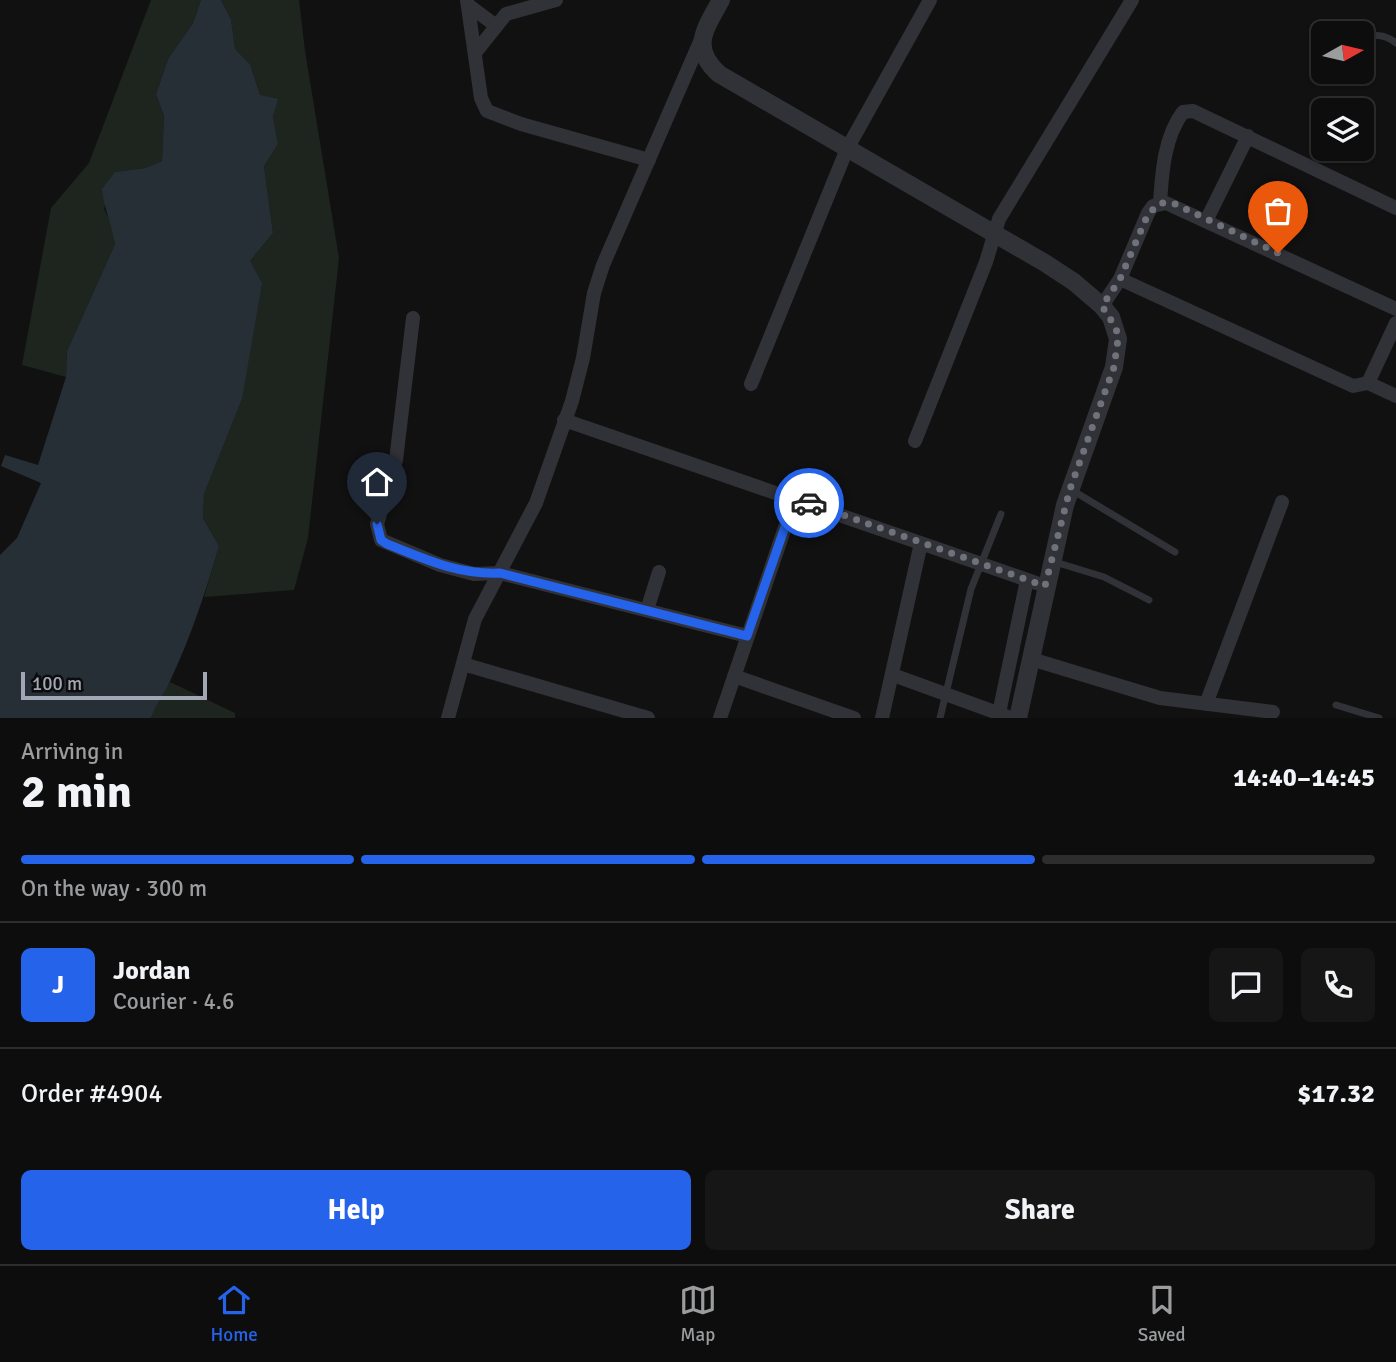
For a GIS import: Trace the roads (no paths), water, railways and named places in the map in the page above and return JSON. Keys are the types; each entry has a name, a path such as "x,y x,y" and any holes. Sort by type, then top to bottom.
{"street":[{"path":"475,53 495,24 506,14 556,0"},
{"path":"448,718 475,619 536,503 578,379 594,293 603,265 702,37 721,0"},
{"path":"751,384 847,149 930,0"},
{"path":"915,441 986,262 993,234 1015,192 1132,0"},
{"path":"467,2 495,24"},
{"path":"467,2 481,98 487,111 521,124 649,160"},
{"path":"702,37 705,58 719,74 1074,282 1102,306 1116,328 1117,351 1070,489 1045,586 1018,718"},
{"path":"1160,203 1163,164 1178,119 1183,112 1193,111 1396,208"},
{"path":"1207,219 1248,136"},
{"path":"1102,306 1120,279 1148,214 1160,203 1173,203 1396,309"},
{"path":"1120,279 1353,386 1368,383 1396,396"},
{"path":"413,318 396,460 377,524 378,533 387,544 440,565 474,574 500,573 747,636"},
{"path":"1368,383 1396,323"},
{"path":"564,420 1045,586"},
{"path":"720,718 795,498"},
{"path":"1206,704 1282,502"},
{"path":"882,718 921,543"},
{"path":"647,610 659,572"},
{"path":"893,675 1002,717 1027,580"},
{"path":"1031,659 1139,693 1273,712"},
{"path":"463,664 648,718"},
{"path":"734,676 854,718"}],"lane":[{"path":"1374,35 1383,36 1396,43"},
{"path":"1070,489 1175,552"},
{"path":"940,718 971,589 1001,514"},
{"path":"1051,561 1104,577 1149,600"},
{"path":"1336,705 1379,718"}]}
